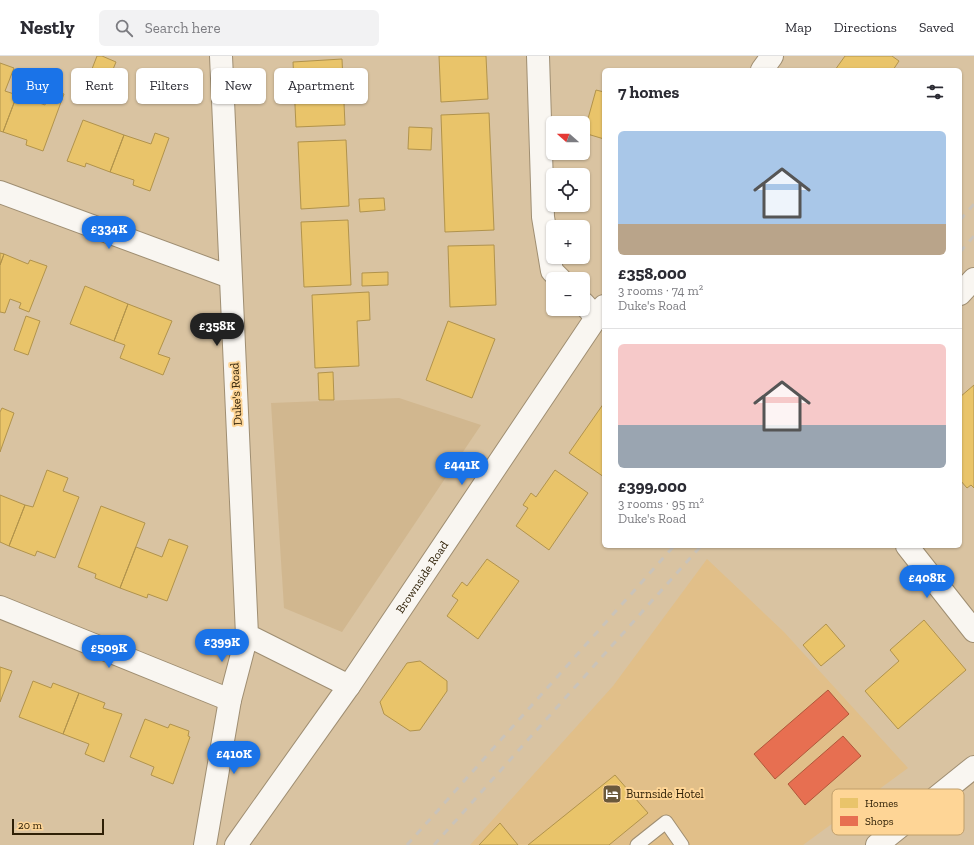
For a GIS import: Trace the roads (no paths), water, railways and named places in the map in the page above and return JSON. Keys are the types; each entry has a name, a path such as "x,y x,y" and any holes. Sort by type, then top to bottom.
{"street":[{"name":"Duke's Road","path":"205,845 230,700 247,636 220,56"},
{"path":"538,56 543,217 553,272"},
{"path":"763,68 772,56"},
{"path":"0,192 230,277"},
{"path":"962,292 974,279"},
{"name":"Brownside Road","path":"236,845 349,686 594,308"},
{"path":"909,548 974,631"},
{"path":"0,607 230,700"},
{"path":"247,636 349,686"},
{"path":"947,789 974,767"},
{"path":"877,845 889,835"}],"lane":[{"path":"637,845 666,822 682,845"}],"railway":[{"path":"962,218 974,204"},
{"path":"962,250 974,236"},
{"path":"407,845 672,548"},
{"path":"434,845 699,548"}],"place":[{"name":"Burnside Hotel","path":"612,794"}]}
